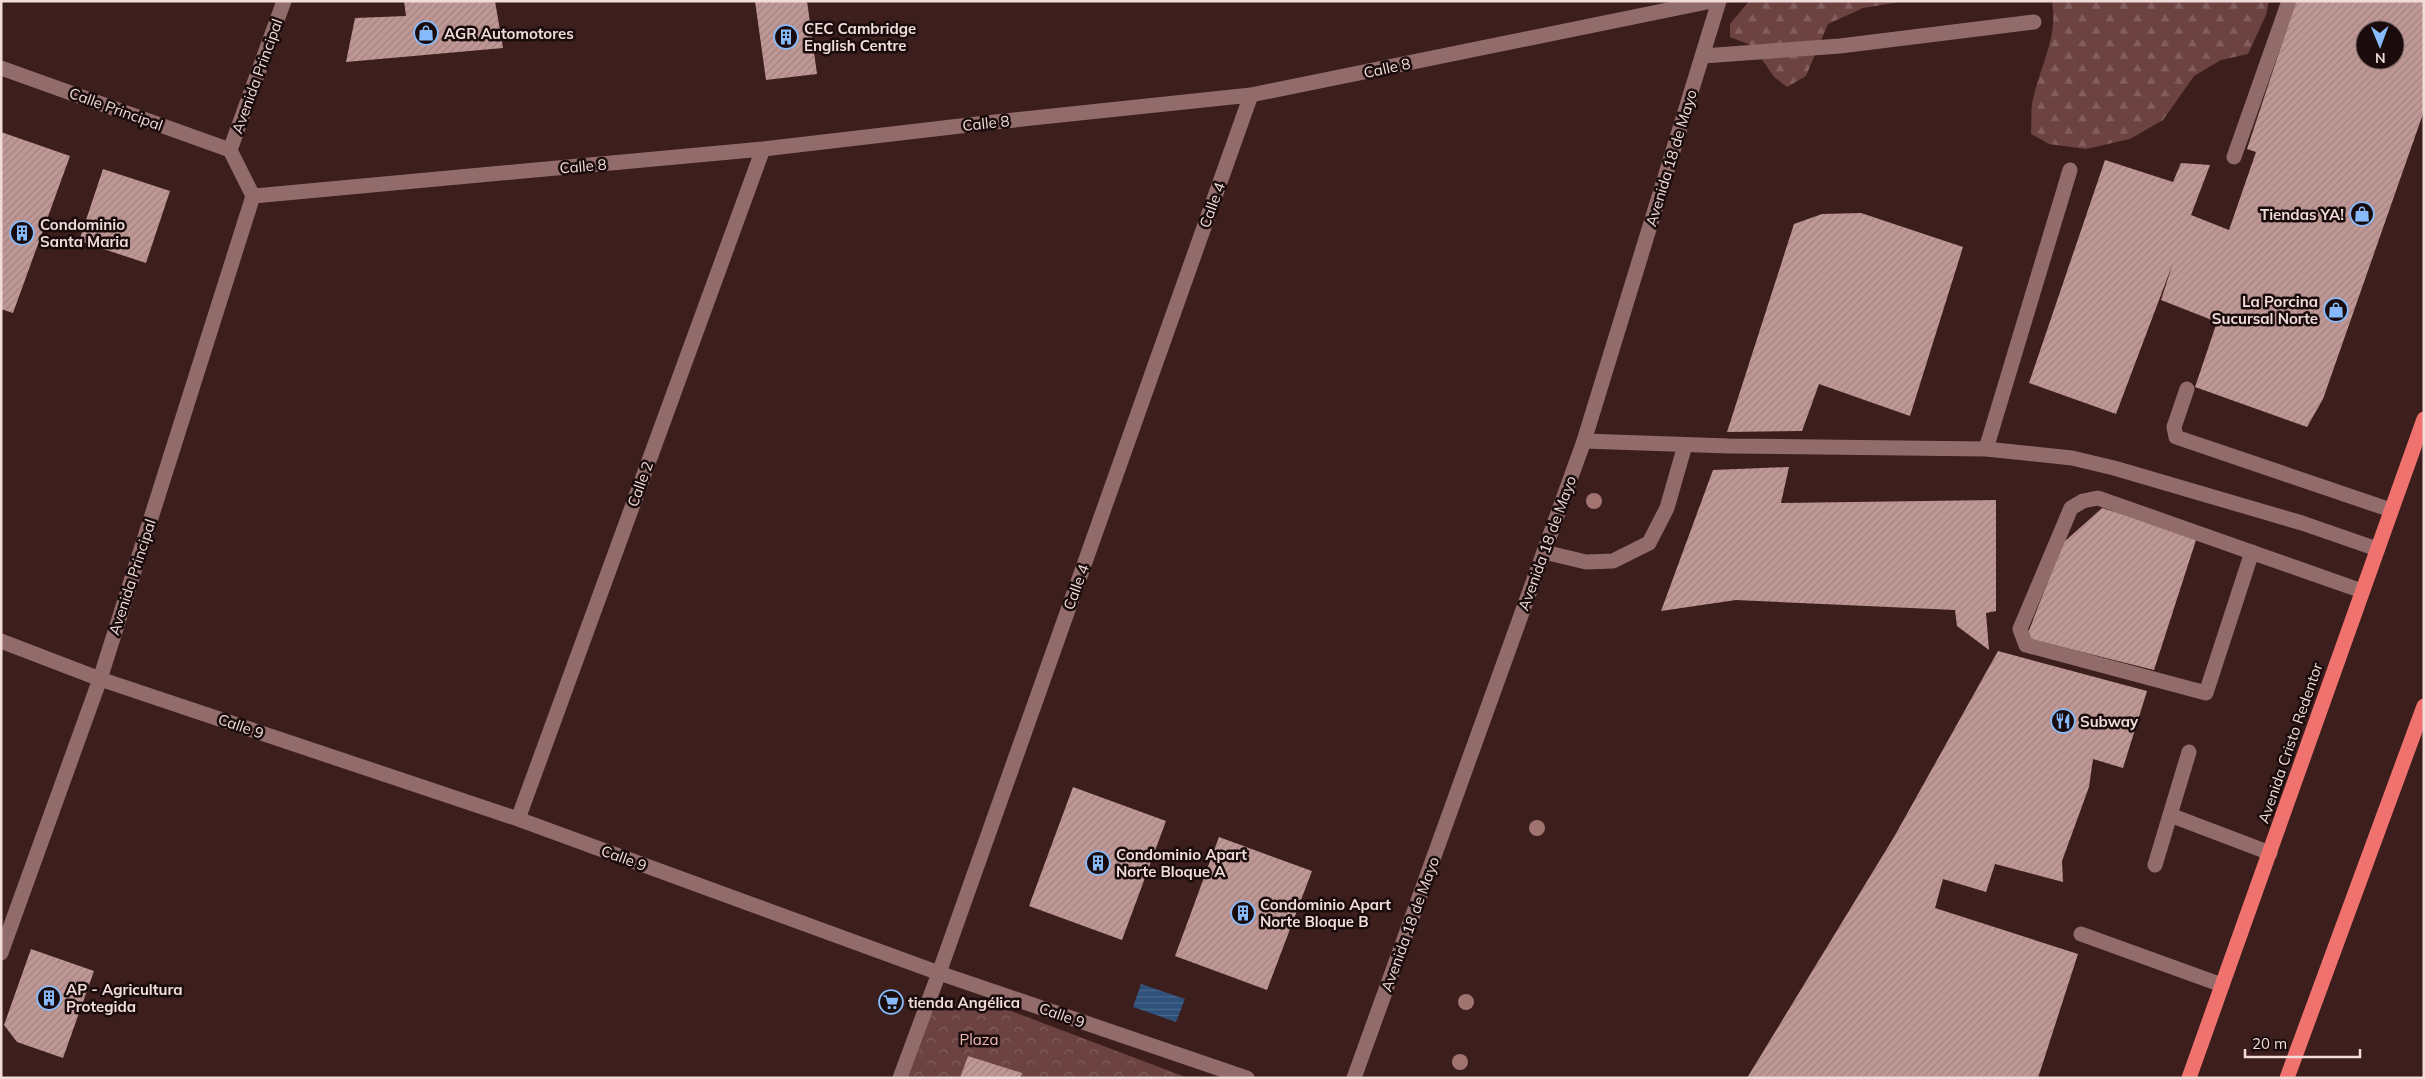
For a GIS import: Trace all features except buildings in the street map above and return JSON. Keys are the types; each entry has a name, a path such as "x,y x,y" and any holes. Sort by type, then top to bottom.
{"highway":[{"name":"Avenida Cristo Redentor","path":"2189,1078 2424,419"},
{"path":"2287,1078 2424,706"}],"street":[{"name":"Avenida Principal","path":"230,150 284,1"},
{"name":"Calle 8","path":"253,196 763,149 1251,95 1712,1"},
{"name":"Avenida 18 de Mayo","path":"1354,1078 1584,441 1719,1"},
{"path":"2234,157 2289,1"},
{"path":"1703,56 1840,46 2034,22"},
{"name":"Calle Principal","path":"1,68 230,150"},
{"name":"Calle 4","path":"900,1078 1251,95"},
{"name":"Calle 2","path":"518,819 763,149"},
{"path":"230,150 253,196"},
{"path":"1986,449 2070,170"},
{"name":"Avenida Principal","path":"1,953 100,679 253,196"},
{"path":"2187,390 2174,427 2176,437 2391,510"},
{"path":"1584,441 1986,449 2072,458 2114,468 2302,523 2378,549"},
{"path":"1544,552 1586,562 1613,561 1649,543 1667,508 1685,444"},
{"path":"2252,552 2206,693 2026,644 2020,630 2071,508 2083,501 2098,498 2252,552 2362,591"},
{"name":"Calle 9","path":"1,642 100,679 518,819 939,973 1247,1078"},
{"path":"2155,865 2189,752"},
{"path":"2170,815 2270,853"},
{"path":"2080,934 2222,985"}],"green space":[{"path":"1749,1 1906,1 1863,8 1828,24 1806,76 1787,87 1774,77 1753,46 1730,37 1730,24"},
{"path":"2052,1 2269,1 2266,15 2248,54 2221,60 2194,76 2163,120 2130,139 2086,149 2049,144 2031,134 2033,100 2053,26"},
{"name":"Plaza","path":"982,1000 1188,1078 908,1078 934,1008"}],"water":[{"path":"1141,984 1185,999 1176,1022 1133,1007"}],"place":[{"name":"AGR Automotores","path":"426,33"},
{"name":"CEC Cambridge English Centre","path":"786,37"},
{"name":"Tiendas YA!","path":"2362,214"},
{"name":"Condominio Santa Maria","path":"22,233"},
{"name":"La Porcina Sucursal Norte","path":"2336,310"},
{"name":"Subway","path":"2063,721"},
{"name":"Condominio Apart Norte Bloque A","path":"1098,863"},
{"name":"Condominio Apart Norte Bloque B","path":"1243,913"},
{"name":"AP - Agricultura Protegida","path":"49,998"},
{"name":"tienda Angélica","path":"891,1002"}]}
